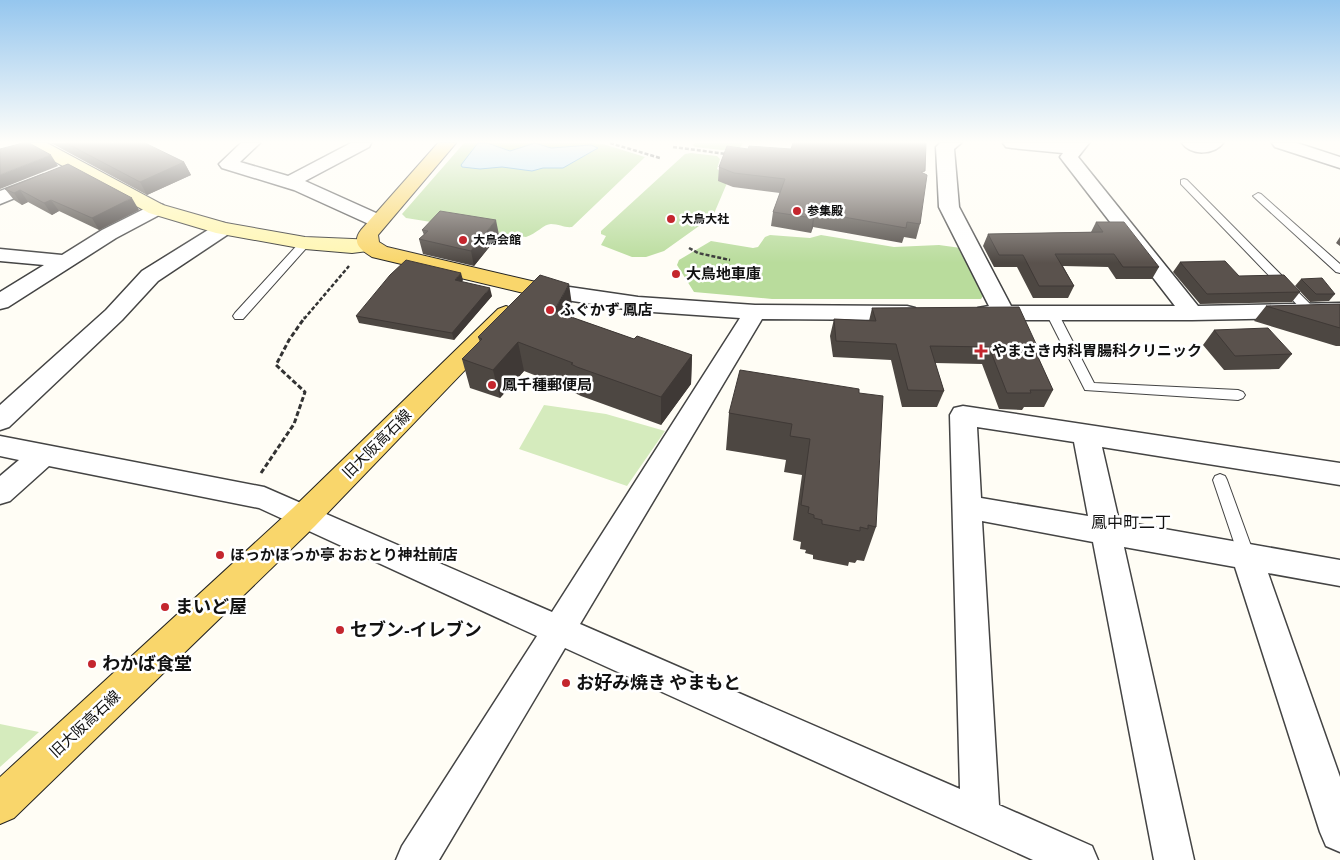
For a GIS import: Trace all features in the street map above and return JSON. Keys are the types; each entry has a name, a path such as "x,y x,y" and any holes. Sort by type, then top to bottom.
{"main road":[{"path":"411,183 368,234 368,244 380,252 532,288"},
{"name":"旧大阪高石線","path":"0,804 304,517 532,288"}],"street":[{"path":"0,198 35,183"},
{"path":"110,183 156,209 222,229 305,243 352,246 368,244"},
{"path":"292,183 378,221"},
{"path":"947,183 949,207 1004,313"},
{"path":"1089,183 1192,314"},
{"path":"0,302 108,234 156,209"},
{"path":"0,420 114,315 150,276 222,229"},
{"path":"0,255 64,261"},
{"path":"532,288 638,304 755,312 924,313"},
{"path":"964,313 1192,314 1340,310"},
{"path":"416,860 755,312"},
{"path":"980,816 963,415 1340,474"},
{"path":"1086,434 1174,860"},
{"path":"0,446 264,498 1078,860"},
{"path":"0,493 43,455"},
{"path":"968,507 1340,573"},
{"path":"1247,557 1340,832"}],"lane":[{"path":"1185,183 1310,311"},
{"path":"1258,196 1340,270"},
{"path":"239,316 305,243"},
{"path":"1052,313 1090,387 1238,395"},
{"path":"1220,480 1247,557"}],"path":[{"path":"247,494 294,424 305,392 276,364 280,353 322,297 368,244"},
{"path":"689,248 730,260"}],"green space":[{"path":"429,183 618,183 572,227 548,224 526,237 406,218 402,214"},
{"path":"653,183 727,183 713,216 664,251 646,257 632,257 601,245 606,236 601,234 601,231"},
{"path":"770,235 810,238 821,235 894,247 939,245 961,248 985,293 981,299 772,299 694,292 677,265 679,260 711,241 753,248 758,247 765,237"},
{"path":"544,405 606,414 665,431 627,486 519,449"},
{"path":"0,724 39,732 0,767"}],"building":[{"path":"20,183 104,183 132,198 92,218 51,200 44,203 20,190 14,193 5,189"},
{"path":"783,183 926,183 920,224 907,222 906,228 815,212 813,218 773,212"},
{"path":"440,211 496,220 471,251 419,239 428,231 422,230"},
{"path":"1096,222 1124,222 1159,267 1123,267 1114,254 1055,254 1074,286 1039,286 1023,255 999,255 988,234 1103,232"},
{"path":"406,260 461,273 455,280 490,288 452,333 356,316 390,275"},
{"path":"1225,261 1239,276 1284,275 1300,292 1207,294 1180,262"},
{"path":"540,275 569,284 554,311 634,339 637,336 692,355 661,397 577,367 571,364 573,363 518,342 493,370 462,359 482,339 478,337"},
{"path":"1322,278 1335,294 1316,294 1301,279"},
{"path":"1340,304 1340,328 1266,306"},
{"path":"1019,307 1037,346 1033,346 1053,390 1030,390 1031,393 1007,393 989,347 930,346 944,391 908,390 896,344 836,341 834,319 876,321 872,308"},
{"path":"1268,328 1292,354 1235,356 1214,330"},
{"path":"740,370 859,389 859,393 883,396 876,527 868,525 868,529 860,527 860,531 822,524 822,520 814,518 814,515 808,513 809,507 801,505 810,439 790,436 792,424 729,413"}],"place":[{"name":"参集殿","path":"797,211"},
{"name":"大鳥大社","path":"671,219"},
{"name":"大鳥会館","path":"463,240"},
{"name":"大鳥地車庫","path":"676,274"},
{"name":"ふぐかず 鳳店","path":"550,310"},
{"name":"やまさき内科胃腸科クリニック","path":"981,351"},
{"name":"鳳千種郵便局","path":"492,385"},
{"name":"ほっかほっか亭 おおとり神社前店","path":"220,555"},
{"name":"まいど屋","path":"165,607"},
{"name":"セブン-イレブン","path":"340,630"},
{"name":"わかば食堂","path":"92,664"},
{"name":"お好み焼き やまもと","path":"566,683"}],"district":[{"name":"鳳中町二丁","path":"1131,522"}]}
